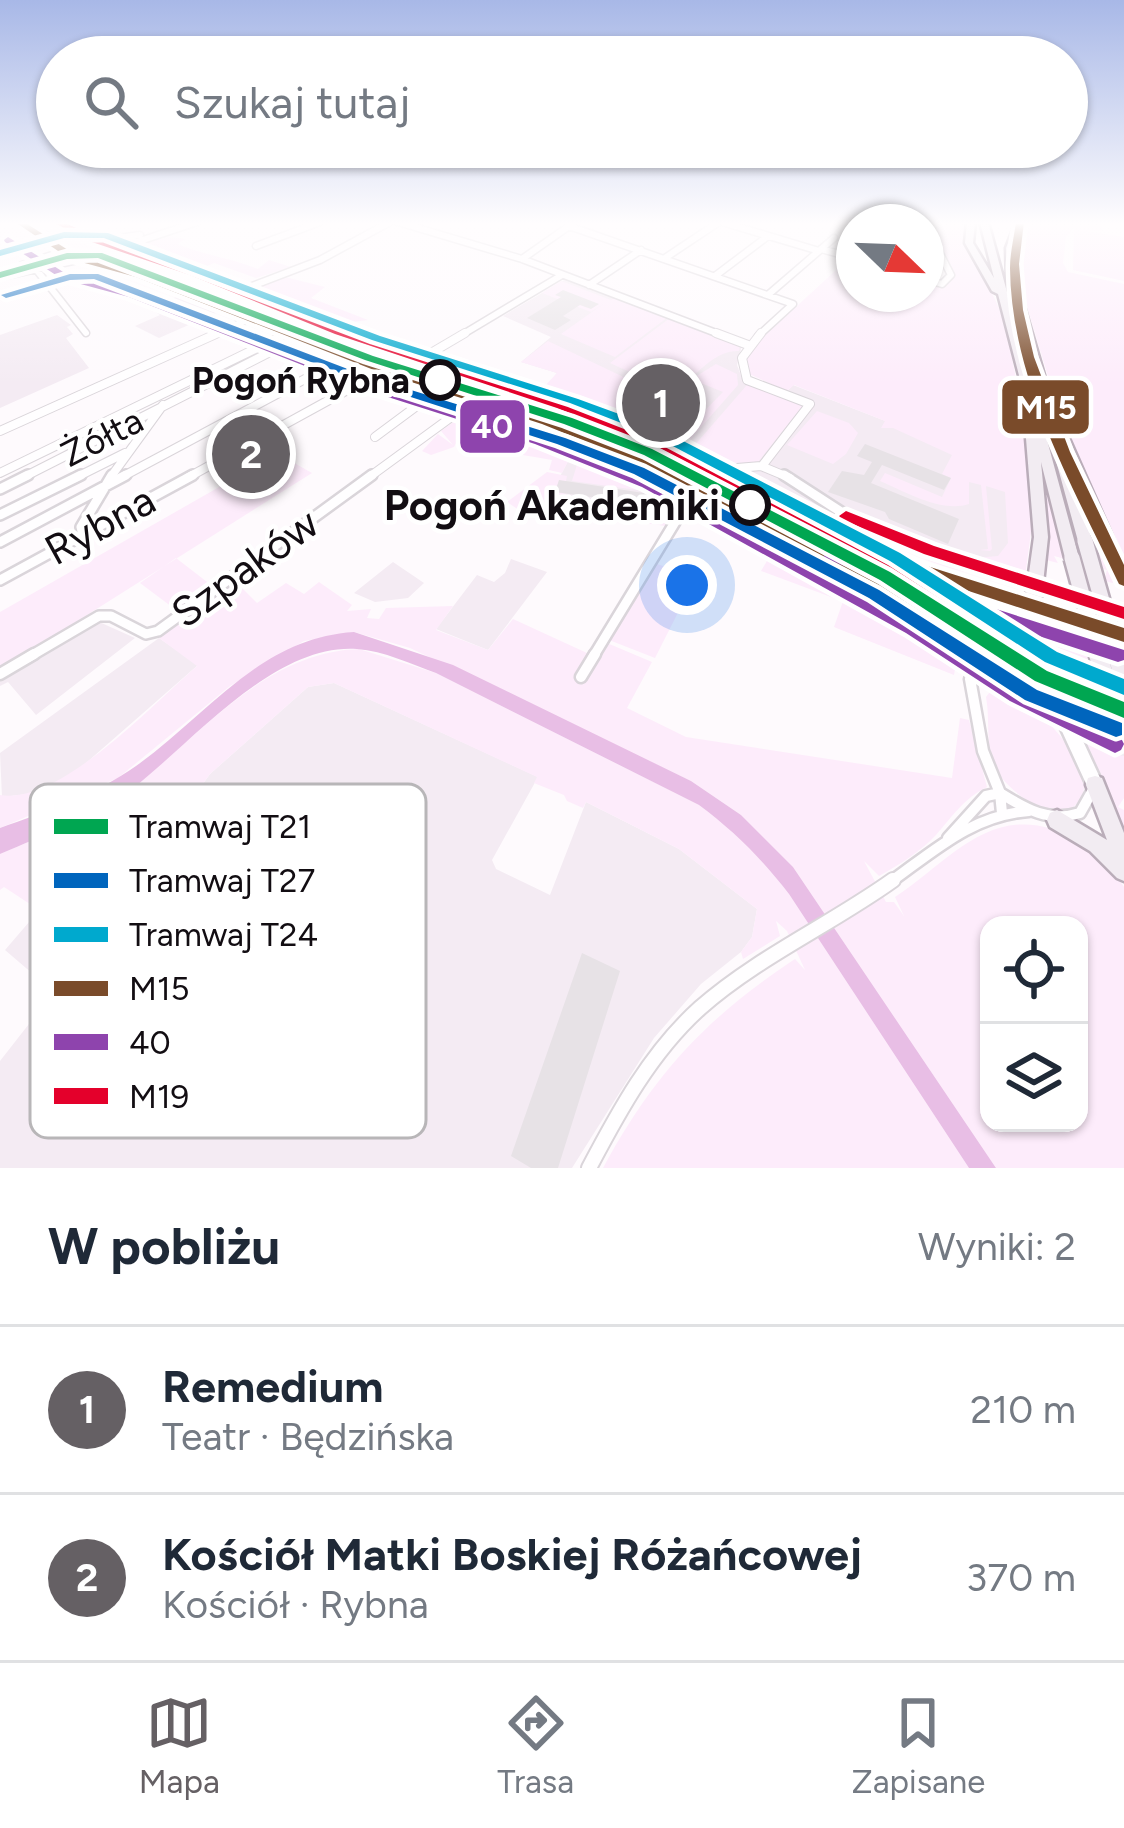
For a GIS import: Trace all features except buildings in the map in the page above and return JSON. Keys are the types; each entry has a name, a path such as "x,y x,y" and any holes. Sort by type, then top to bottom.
{"main road":[{"path":"989,277 1005,303"},
{"path":"998,277 1124,680"},
{"path":"1012,277 1072,558 1124,747"},
{"path":"1038,400 1124,580"},
{"path":"1034,602 1041,537 1038,400"},
{"path":"1095,785 1124,858"},
{"path":"1057,820 1096,844 1124,871"}],"street":[{"path":"42,277 86,334"},
{"path":"144,277 251,318 273,333"},
{"path":"181,277 414,363 598,421 713,470 890,559 1124,635"},
{"path":"226,296 277,277"},
{"name":"Rybna","path":"0,580 364,381 414,363 559,277"},
{"path":"566,277 748,345"},
{"path":"589,285 602,277"},
{"path":"719,277 793,304 748,345 740,364 742,376 811,404 762,466"},
{"path":"769,294 789,277"},
{"path":"0,431 251,318"},
{"path":"0,472 162,400 273,333 288,333 393,374 591,438 697,485 922,610 1008,666 1124,725"},
{"name":"Żółta","path":"0,488 162,400 276,349 294,361 334,364"},
{"path":"0,542 347,356"},
{"path":"375,437 441,388"},
{"path":"82,535 81,527 162,400"},
{"name":"Szpaków","path":"0,674 99,616 111,616 146,634 158,631 476,400"},
{"path":"0,515 125,453"},
{"path":"713,470 762,466 803,485 876,542 890,559"},
{"path":"581,676 697,485"},
{"path":"944,842 986,796 1000,793 1029,811 1057,820 1080,813 1095,785 1037,650 1034,602"},
{"path":"1002,813 1000,793 982,751 970,679 983,665 1008,666"},
{"path":"589,1168 632,1092 699,1010 944,842 1002,813 1029,811"}],"shaded area":[{"path":"283,277 325,287 311,298 368,320 353,322 278,295 266,302 238,293"},
{"path":"829,277 854,277 854,294 926,294 926,281 944,286 952,277 983,277 1002,317 1024,423 1036,531 1031,532 1025,577 953,569 883,538 844,511 909,537 908,542 942,558 946,554 962,559 998,556 1008,543 1005,492 986,486 992,549 980,550 988,549 981,485 969,482 969,504 947,506 880,481 885,473 942,497 951,478 942,474 952,455 893,428 881,428 885,421 794,385 787,391 747,373 747,356 758,342"},
{"path":"1089,277 1124,284 1124,561 1062,423 1019,280"},
{"path":"566,279 742,345 737,365 743,381 783,396 793,385 975,456 1009,461 1011,546 990,572 945,562 811,508 624,420 541,392 557,373 521,362 551,337 503,316"},
{"path":"561,281 668,317 615,357 561,334 606,302 591,312 542,293"},
{"path":"176,297 216,313 159,338 135,326 160,315 150,308"},
{"path":"57,315 71,325 67,327 73,334 66,338 89,368 0,408 0,335"},
{"path":"670,318 740,345 739,351 717,357 687,382 716,364 737,374 738,385 687,443 694,446 747,385 803,405 758,462 725,465 651,433 655,430 677,439 723,392 698,382 683,396 610,363"},
{"path":"548,341 655,392 623,420 430,360 434,356 543,388 557,373 521,362"},
{"path":"470,410 576,446 562,473 549,470 552,460 499,451 501,443 460,435 454,447 431,455 422,451 438,434 453,445 441,431"},
{"path":"817,411 849,423 858,433 846,454 833,464 787,445"},
{"path":"1046,441 1065,450 1118,576 1113,583 1104,581 1107,570 1054,556 1058,563 1046,560 1035,454"},
{"path":"576,446 684,495 674,511 661,515 546,503"},
{"path":"582,448 639,473 637,490 572,481"},
{"path":"289,460 312,473 0,670 0,612 256,466 270,469"},
{"path":"547,472 567,476 555,491 566,494 564,503 618,507 668,519 665,526 592,515 586,524 522,512 507,502"},
{"path":"779,509 896,565 1009,600 1016,625 989,624 960,614"},
{"path":"776,546 844,585 839,600 761,571"},
{"path":"275,553 283,555 278,559 283,562 265,567 240,586 257,603 286,583 304,594 319,582 352,605 347,611 371,609 367,618 379,619 386,608 453,606 436,630 488,650 513,619 587,653 595,663 607,643 652,662 627,708 686,737 952,778 960,718 969,720 987,787 965,802 923,847 894,867 879,876 864,861 886,902 894,902 904,916 895,897 968,843 1007,826 1063,833 1110,868 1124,887 1124,1168 996,1168 793,867 741,815 691,781 410,648 354,632 304,641 230,686 118,778 104,784 50,784 131,726 197,666 159,638"},
{"path":"176,558 211,585 236,568 150,630 176,610 140,583"},
{"path":"511,559 547,572 488,650 436,629 477,575 494,582"},
{"path":"393,562 424,583 408,598 375,602 354,593"},
{"path":"654,563 696,577 655,658 609,640"},
{"path":"848,587 958,651 954,675 834,627"},
{"path":"97,621 135,638 36,715 8,682 0,686 0,678"},
{"path":"354,632 453,665 691,781 741,815 793,867 996,1168 969,1168 789,894 724,825 699,805 436,673 357,649 326,651 265,678 138,784 107,784 262,664 320,637"},
{"path":"1067,636 1085,636 1100,693 1067,677 1056,665 1052,646"},
{"path":"159,638 198,665 62,784 30,784 30,794 2,797 0,753"},
{"path":"359,649 436,673 699,805 758,857 789,894 969,1168 603,1168 642,1104 709,1026 795,959 805,970 787,931 776,921 780,936 743,959 741,952 752,937 757,909 679,849 586,802 583,808 567,801 564,795 534,783 537,777 334,683 308,687 203,784 136,784 264,680 325,654"},
{"path":"1000,679 1057,732 1080,767 1084,784 1072,808 1060,811 1032,803 997,772 990,753 986,697"},
{"path":"334,683 538,777 492,860 496,869 550,895 586,802 679,849 757,909 752,937 701,984 654,1038 572,1168 0,1168 0,1061 30,1023 30,1138 426,1138 426,784 203,784 308,687"},
{"path":"1072,725 1124,746 1124,798 1118,807 1124,810 1124,836"},
{"path":"30,792 30,815 0,828 0,795"},
{"path":"30,817 30,841 0,854 0,828"},
{"path":"30,841 30,904 4,887 0,890 0,854"},
{"path":"30,921 30,971 5,950"}],"tram line":[{"name":"T27","path":"6,295 82,277"},
{"name":"T27","path":"96,277 362,378 561,441 639,471 874,594 1031,695 1116,729"},
{"name":"T21","path":"155,277 369,358 568,421 648,452 885,576 1041,676 1124,710"},
{"name":"T24","path":"214,277 376,338 656,432 895,557 1051,657 1124,687"},
{"path":"946,609 990,623 1070,635"},
{"path":"1070,635 1078,633"},
{"path":"1070,635 1124,649"},
{"path":"1070,635 1053,638 1048,655 1064,680 1100,701"}],"transit line":[{"name":"40","path":"64,277 132,295 370,388 539,441 647,484 912,628 1016,696 1115,744"},
{"name":"M15","path":"143,277 378,368 546,421 656,465 923,610 1025,677 1124,725"},
{"name":"M19","path":"202,277 339,332 561,405 663,445 780,505 1008,640 1124,702"},
{"name":"M15","path":"1016,277 1018,310 1045,405 1124,580"},
{"name":"M19","path":"846,516 929,550 1124,613"},
{"name":"M15","path":"838,535 922,570 1124,635"},
{"name":"40","path":"830,554 916,590 1118,655"}],"place":[{"name":"Pogoń Rybna","path":"440,380"},
{"name":"Remedium","path":"661,403"},
{"name":"Kościół Matki Boskiej Różańcowej","path":"251,454"},
{"name":"Pogoń Akademiki","path":"750,505"}]}
